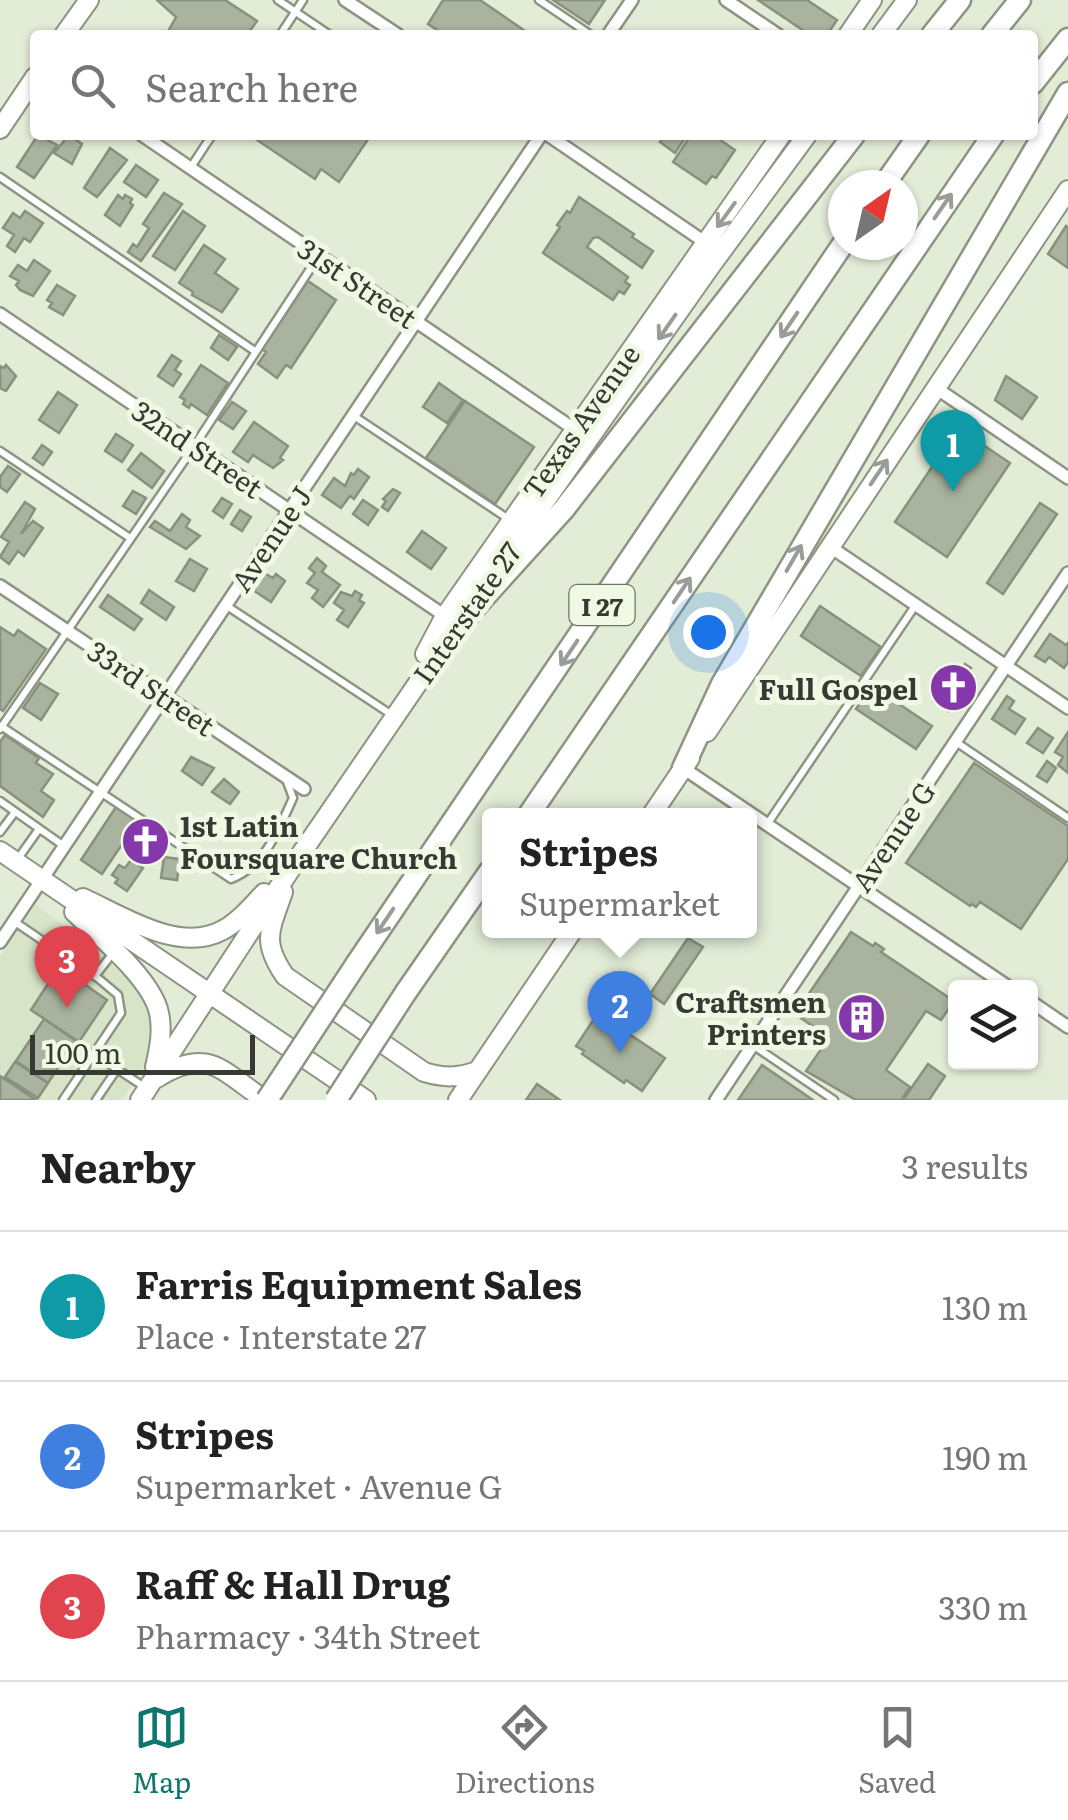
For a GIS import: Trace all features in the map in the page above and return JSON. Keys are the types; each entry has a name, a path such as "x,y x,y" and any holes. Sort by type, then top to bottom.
{"highway":[{"path":"936,30 960,0"},
{"path":"996,30 1020,0"},
{"path":"1038,78 1068,40"},
{"path":"683,768 732,667 1068,94"},
{"path":"448,625 564,508 850,140"},
{"path":"894,170 916,140"},
{"name":"I 27","path":"533,808 991,140"},
{"name":"I 27","path":"266,1100 832,260"},
{"path":"336,1100 482,883"}],"main road":[{"path":"68,30 89,0"},
{"path":"851,30 872,0"},
{"path":"877,30 896,0"},
{"path":"886,30 908,0"},
{"path":"0,128 30,84"},
{"name":"Texas Avenue","path":"448,625 510,521 710,252 778,140"},
{"path":"710,252 802,140"},
{"path":"656,808 1066,198"},
{"name":"Interstate 27","path":"146,1090 448,625 710,252"},
{"path":"8,857 366,1100"},
{"path":"42,879 139,924 184,938 223,930 294,864"},
{"path":"294,864 271,927 270,954 285,976 424,1072 442,1078 478,1071"},
{"path":"42,879 150,991 160,1013 160,1041 146,1090"},
{"path":"458,1100 568,938"},
{"path":"146,1090 182,1062 197,1060 221,1070 266,1100"},
{"path":"471,1100 478,1071"}],"street":[{"path":"345,0 390,30"},
{"path":"611,30 632,0"},
{"path":"726,0 771,30"},
{"name":"31st Street","path":"149,140 574,430"},
{"name":"Avenue J","path":"0,942 352,415 542,140"},
{"path":"552,140 710,252"},
{"name":"32nd Street","path":"0,314 289,509 448,625"},
{"path":"936,388 1068,478"},
{"path":"829,546 1068,708"},
{"name":"Avenue G","path":"716,1100 1006,666 1063,593 1068,574"},
{"name":"33rd Street","path":"0,586 304,789"},
{"path":"683,768 742,808"},
{"path":"757,818 998,980"},
{"path":"1038,1007 1068,1026"}],"lane":[{"path":"278,0 322,30"},
{"path":"283,30 303,0"},
{"path":"540,0 583,30"},
{"path":"190,168 209,140"},
{"path":"0,176 256,352"},
{"path":"284,776 293,798 275,837 248,872 232,879 0,727 195,446 319,256"},
{"path":"352,415 510,521"},
{"path":"0,450 130,538"},
{"path":"225,604 393,715"},
{"path":"767,825 915,604"},
{"path":"955,741 1068,818"},
{"path":"0,802 64,846"},
{"path":"0,832 15,812"},
{"path":"8,857 40,829"},
{"path":"14,921 118,995 121,1014 62,1100"},
{"path":"95,976 114,952"},
{"path":"753,1045 834,1100"},
{"path":"94,1054 146,1090"},
{"path":"96,1100 116,1069"}],"shaded area":[{"path":"36,905 123,972 145,995 155,1021 149,1059 122,1100 0,1100 0,957"}],"building":[{"path":"157,0 225,0 257,21 251,30 169,30 176,17"},
{"path":"443,0 480,0 524,30 437,30 428,24"},
{"path":"553,0 605,0 589,24"},
{"path":"758,0 807,0 837,20 830,30 803,30"},
{"path":"35,140 57,145 34,178 17,167"},
{"path":"65,140 82,144 72,164 54,153"},
{"path":"257,140 368,140 339,182 321,169 315,179"},
{"path":"661,140 684,140 675,153"},
{"path":"688,140 720,140 735,150 716,178 712,176 706,184 673,162"},
{"path":"110,148 127,160 97,197 84,188"},
{"path":"136,165 158,180 146,197 124,182"},
{"path":"164,193 182,204 141,261 128,252 133,244 137,247 149,228 143,224"},
{"path":"118,195 132,199 133,205 120,226 105,215"},
{"path":"579,197 653,251 642,268 598,237 593,238 587,247 628,277 625,282 630,285 613,300 543,253 560,227 557,225"},
{"path":"25,211 43,223 30,242 24,238 15,252 7,246 14,235 3,228 13,213 20,218"},
{"path":"183,211 205,226 175,270 153,256"},
{"path":"1068,228 1068,268 1048,254"},
{"path":"204,245 225,259 215,273 238,289 222,312 179,283"},
{"path":"34,260 50,271 33,296 20,290 16,285 19,281 10,276 18,265 27,271"},
{"path":"308,281 336,300 291,368 286,365 277,378 258,364 266,352 262,349"},
{"path":"57,285 75,296 63,315 49,307 52,303 47,300"},
{"path":"219,335 237,347 228,360 211,348"},
{"path":"172,355 181,361 175,370 181,374 173,386 158,376"},
{"path":"6,365 16,376 6,391 0,388 0,366"},
{"path":"201,365 228,383 207,415 191,404 189,408 183,404 185,400 180,397"},
{"path":"1006,376 1037,397 1022,419 995,400"},
{"path":"439,383 463,400 447,423 423,407"},
{"path":"58,392 77,405 59,433 39,420"},
{"path":"465,401 534,447 495,504 426,458"},
{"path":"232,402 246,411 233,429 219,420"},
{"path":"254,422 288,446 280,458 283,460 273,468 253,455 248,462 233,452"},
{"path":"958,428 1010,463 947,557 895,522"},
{"path":"116,434 133,445 122,462 105,451"},
{"path":"42,445 52,452 43,465 33,458"},
{"path":"141,453 164,471 152,488 128,470"},
{"path":"8,466 20,474 7,492 0,487 0,477"},
{"path":"358,469 369,477 354,499 350,496 341,508 322,495 334,478 345,486 351,473 354,475"},
{"path":"393,489 400,493 388,511 382,507 386,501 383,499"},
{"path":"133,491 146,498 136,514 123,506"},
{"path":"222,498 232,504 223,518 213,511"},
{"path":"363,500 378,510 368,525 353,514"},
{"path":"25,502 35,509 21,534 33,521 43,528 24,556 18,551 9,564 0,557 9,542 1,537"},
{"path":"1040,503 1057,514 1003,594 987,583"},
{"path":"240,510 251,517 242,531 231,524"},
{"path":"182,514 190,520 186,527 200,536 186,549 150,527 155,521 170,531"},
{"path":"422,531 446,548 431,569 407,552"},
{"path":"317,558 326,566 322,572 340,585 323,607 312,598 318,590 307,583 315,573 309,568"},
{"path":"190,559 207,569 194,591 176,581"},
{"path":"264,573 273,578 276,574 285,581 271,602 253,590"},
{"path":"149,590 174,607 166,620 141,603"},
{"path":"355,591 362,595 359,600 364,603 348,627 337,620 344,610 334,603 341,592 352,596"},
{"path":"108,595 142,619 134,630 100,607"},
{"path":"820,606 881,647 861,676 801,636"},
{"path":"0,627 14,636 18,630 46,649 3,711 0,709"},
{"path":"1050,634 1068,643 1068,662 1064,668 1049,657 1045,662 1035,656"},
{"name":"Full Gospel","path":"965,664 972,675 948,711 934,701 958,666 962,668"},
{"path":"40,683 58,694 41,720 23,708"},
{"path":"872,686 932,726 916,749 856,709"},
{"path":"1007,696 1014,701 1009,709 1025,719 1015,734 992,719"},
{"path":"1038,728 1053,738 1043,753 1027,743"},
{"path":"1068,732 1068,773 1058,765 1063,757 1055,752"},
{"path":"5,735 39,758 36,763 53,774 41,791 54,800 43,817 0,786 0,742"},
{"path":"191,757 214,768 202,785 182,771"},
{"path":"1047,761 1056,768 1047,782 1037,776"},
{"path":"974,763 1068,826 1068,859 1021,929 980,902 976,907 970,906 906,863"},
{"path":"224,779 239,792 230,804 212,792"},
{"name":"1st Latin Foursquare Church","path":"116,807 164,839 152,858 138,849 134,854 124,847 125,840 102,874 81,860"},
{"path":"164,857 180,859 177,880 161,878"},
{"path":"131,860 143,868 127,891 115,883 118,879 112,875 119,865 125,868"},
{"name":"Craftsmen Printers","path":"851,932 884,949 881,952 948,997 948,1010 941,1020 926,1011 886,1070 910,1087 901,1100 856,1100 806,1071 824,1045 819,1042 824,1034 795,1014"},
{"path":"688,938 703,947 664,1004 650,994"},
{"path":"53,976 71,988 77,979 107,1000 79,1042 31,1010"},
{"path":"598,1013 665,1058 642,1091 626,1080 624,1083 576,1046"},
{"path":"44,1019 76,1041 48,1083 16,1061"},
{"path":"15,1062 48,1083 38,1098 5,1077"},
{"path":"928,1064 945,1076 929,1100 903,1100"},
{"path":"762,1065 813,1100 738,1100"},
{"path":"0,1076 36,1100 0,1100"},
{"path":"537,1084 560,1100 526,1100"}],"place":[{"name":"Farris Equipment Sales","path":"953,492"},
{"name":"Full Gospel","path":"953,688"},
{"name":"1st Latin Foursquare Church","path":"145,841"},
{"name":"Raff & Hall Drug","path":"67,1008"},
{"name":"Craftsmen Printers","path":"861,1017"},
{"name":"Stripes","path":"620,1053"}]}
